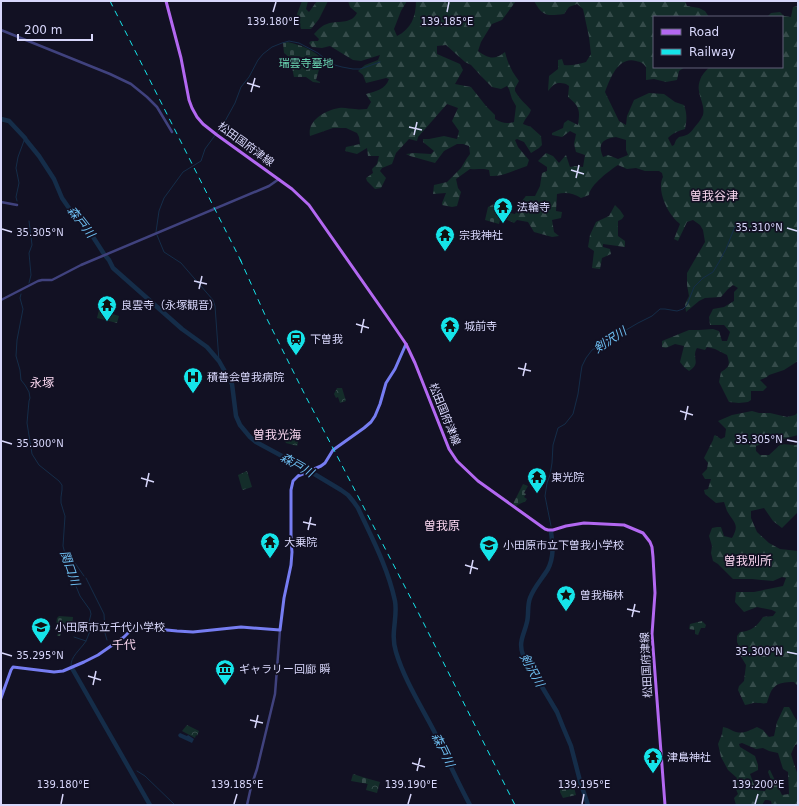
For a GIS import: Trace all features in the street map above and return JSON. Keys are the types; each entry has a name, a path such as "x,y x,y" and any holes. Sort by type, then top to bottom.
{"main road":[{"name":"松田国府津線","path":"166,1 181,58 189,100 197,117 216,135 279,179 309,205 388,316 406,344 449,449 457,461 478,481 545,529 553,530 584,523 624,524 643,533 650,542 653,557 655,594 652,634 665,805"},
{"path":"1,698 13,667 54,672 63,671 98,655 136,627 193,632 241,628 280,630 284,598 291,565 291,485 294,478 321,466 325,463 333,450 371,422 380,404 386,383 395,369 406,344"}],"street":[{"path":"1,30 131,84 157,107 172,132"},
{"path":"1,300 38,281 52,280 70,270 269,186 279,179"},
{"path":"1,202 17,206"},
{"path":"247,805 275,694 280,630"}],"green space":[{"path":"302,1 308,1 306,9 309,12 317,1 328,1 319,19 311,29 301,29 297,14"},
{"path":"348,1 407,1 401,11 394,29 397,36 406,30 412,22 416,1 516,1 502,20 492,24 481,42 478,51 491,58 498,57 505,52 510,68 519,81 515,91 531,110 523,124 531,127 541,136 542,145 531,153 524,142 517,139 515,140 518,147 529,160 527,166 495,176 490,176 489,170 470,169 456,179 458,188 461,192 457,206 452,207 442,205 446,193 433,194 434,185 447,182 461,168 470,154 469,146 457,144 444,151 435,163 406,154 431,154 434,151 423,142 423,139 444,136 457,139 459,131 452,121 458,108 447,104 418,137 417,141 409,139 396,153 392,164 382,168 380,171 386,178 381,188 375,189 366,178 373,173 372,169 377,164 379,156 368,156 367,148 357,154 345,151 346,147 360,144 357,133 346,128 333,128 310,136 311,125 314,121 329,111 341,108 367,109 371,102 366,94 383,88 389,79 386,78 366,83 363,75 358,71 365,65 378,60 380,55 361,61 353,60 330,46 322,48 312,47 309,43 311,41 318,41 319,39 314,34 323,26 331,23 348,21 354,17 357,13 350,7","holes":["446,45 465,62 471,65 492,87 501,89 507,86 516,106 514,122 504,123 495,119 495,115 471,87 455,84 463,70 460,64 437,54 437,46"]},
{"path":"534,1 685,1 687,6 699,8 705,11 708,16 653,16 653,68 684,68 679,71 677,80 666,82 654,79 646,80 646,67 639,62 630,60 620,65 612,75 605,92 619,121 626,125 627,116 634,100 649,93 664,94 675,102 684,105 686,111 685,129 676,132 668,138 672,146 679,137 691,132 703,115 699,84 703,74 709,68 783,68 783,16 768,16 771,13 780,12 784,16 791,17 793,7 798,6 798,361 784,370 760,380 767,387 763,391 751,391 751,400 748,402 729,402 719,382 721,372 728,365 729,361 727,355 707,347 705,350 697,348 695,352 696,363 689,371 680,362 684,346 675,344 666,348 662,347 662,341 689,330 713,329 719,331 722,341 727,341 730,332 724,325 710,325 709,317 713,309 724,307 734,301 734,292 738,288 733,285 721,297 705,298 686,312 685,304 689,296 687,273 705,242 703,230 700,225 693,220 687,222 678,241 674,239 680,224 670,213 663,198 661,192 661,182 663,177 662,173 659,171 645,171 636,168 627,169 618,165 597,182 590,191 589,195 581,198 569,193 557,194 556,211 562,212 561,218 552,220 554,232 559,236 552,237 534,232 528,222 517,220 514,223 505,219 505,212 515,214 526,196 535,196 540,186 542,173 547,171 547,167 538,161 546,153 553,156 559,163 566,155 570,167 583,167 585,155 576,152 574,144 576,134 570,131 562,137 552,135 552,133 563,128 564,123 568,120 578,125 578,109 575,103 568,97 569,86 558,83 548,91 549,76 558,69 558,60 562,59 564,65 575,65 586,62 591,54 583,9 577,4 569,7 564,14 553,15 543,13","holes":["616,137 626,140 626,150 628,155 618,159 608,155 603,157 601,145 602,142"]},
{"name":"瑞雲寺墓地","path":"288,42 307,48 322,59 316,80 320,83 313,82 306,77 294,77 290,58 284,53 283,43"},
{"path":"498,202 511,212 499,214 499,224 485,220 488,207"},
{"path":"615,205 624,216 618,221 618,236 625,241 625,247 603,244 603,247 610,249 611,254 602,258 600,269 592,268 594,251 588,247 590,235 596,222 609,216"},
{"path":"99,310 119,316 117,323 97,318"},
{"path":"337,388 342,388 346,401 340,403 338,397 336,398 334,394"},
{"path":"752,411 787,417 795,415 798,412 798,435 773,440 756,446 756,451 760,455 769,455 781,444 798,444 798,512 782,528 773,521 764,508 751,511 751,518 757,532 769,543 780,549 798,551 798,686 794,682 778,684 773,689 767,703 745,705 738,690 739,686 744,681 746,665 740,655 737,636 740,632 754,628 763,617 773,616 776,612 757,607 744,612 735,602 736,592 754,592 783,586 786,578 782,577 773,581 733,579 713,561 711,553 712,546 709,536 712,528 721,527 724,536 732,538 736,530 736,526 727,511 724,502 716,503 705,494 704,490 708,489 711,479 705,479 702,474 707,469 708,463 704,458 714,436 715,435 721,439 725,437 726,429 718,421 732,415"},
{"path":"297,432 299,438 297,446 286,443 283,438"},
{"path":"247,471 252,487 243,490 238,475"},
{"path":"523,484 528,486 524,493 526,494 524,497 527,499 525,502 517,505 516,507 513,504"},
{"path":"59,616 73,617 72,626 66,628 66,631 62,630 60,636 57,636 58,632 55,631 57,618"},
{"path":"702,621 706,625 705,628 701,628 698,635 695,634 695,630 689,629 690,624"},
{"path":"784,707 789,707 798,721 798,744 795,745 791,754 798,775 798,805 772,805 771,801 765,800 762,805 736,805 734,798 738,794 733,782 737,778 728,770 721,757 718,744 723,727 736,732 742,732 757,727 763,730 769,737 774,736 777,722","holes":["742,743 756,749 763,748 778,753 783,769 788,772 789,794 782,795 770,770 768,772 773,785 765,791 756,790 750,774 758,770 755,756 740,747 739,744"]},
{"path":"187,725 199,731 195,738 182,731"},
{"path":"353,774 369,779 368,784 351,781"},
{"path":"369,779 380,782 377,793 366,790"},
{"path":"570,782 573,783 576,795 563,798 560,792 561,784"}],"water":[{"path":"180,733 187,736 188,735 194,739 192,743 179,737 178,735"}],"waterway":[{"path":"156,232 159,211 164,198 183,172 201,161 205,149 224,123 235,103 241,87 249,77 258,60 272,47 289,41 299,43 318,53 331,64 353,69 360,69 380,62"},
{"name":"森戸川","path":"1,119 9,121 39,156 54,179 62,198 71,211 86,226 113,268 182,329 207,347 219,361 232,384 236,416 240,425 250,437 256,442 341,490 348,495 358,508 379,553 392,589 396,607 394,645 399,662 470,805"},
{"name":"関口川","path":"17,201 16,197 19,183 16,168 18,157 25,138"},
{"name":"関口川","path":"29,221 32,245 29,253 31,275 29,283"},
{"name":"剣沢川","path":"551,526 545,496 552,463 553,445 558,428 565,424 573,414 578,394 582,366 586,358 592,350 652,316 660,309 677,311 683,309 687,305 694,287 703,278 713,272 726,249 736,224"},
{"path":"157,235 164,252 181,263 213,300 215,306 219,361"},
{"name":"関口川","path":"21,294 20,298 23,309 17,340 16,356 21,380 29,392 30,398 27,423 32,454 39,465 62,485 61,503 65,516 63,546 69,569 80,596 90,610 91,614 89,622 91,627 86,641 72,659 71,666"},
{"name":"剣沢川","path":"551,532 553,546 551,560 548,569 530,598 527,622 521,646 523,655 557,712 571,746 588,805"},
{"path":"65,552 68,553 84,576"},
{"path":"86,578 104,614 107,640"},
{"path":"74,637 86,641"},
{"name":"関口川","path":"73,670 150,805"},
{"path":"137,771 145,776 175,805"}],"railway":[{"path":"110,1 242,263"},
{"path":"240,259 265,315 306,397 418,612 515,805"}],"place":[{"name":"法輪寺","path":"503,224"},
{"name":"宗我神社","path":"445,252"},
{"name":"良雲寺（永塚観音）","path":"107,322"},
{"name":"城前寺","path":"450,343"},
{"name":"下曽我","path":"296,356"},
{"name":"積善会曽我病院","path":"193,394"},
{"name":"東光院","path":"537,494"},
{"name":"大乗院","path":"270,559"},
{"name":"小田原市立下曽我小学校","path":"489,562"},
{"name":"曽我梅林","path":"566,612"},
{"name":"小田原市立千代小学校","path":"41,644"},
{"name":"ギャラリー回廊 瞬","path":"225,686"},
{"name":"津島神社","path":"653,774"}],"district":[{"name":"曽我谷津","path":"714,196"},
{"name":"永塚","path":"42,383"},
{"name":"曽我光海","path":"277,435"},
{"name":"曽我原","path":"442,526"},
{"name":"曽我別所","path":"748,561"},
{"name":"千代","path":"124,645"}]}
